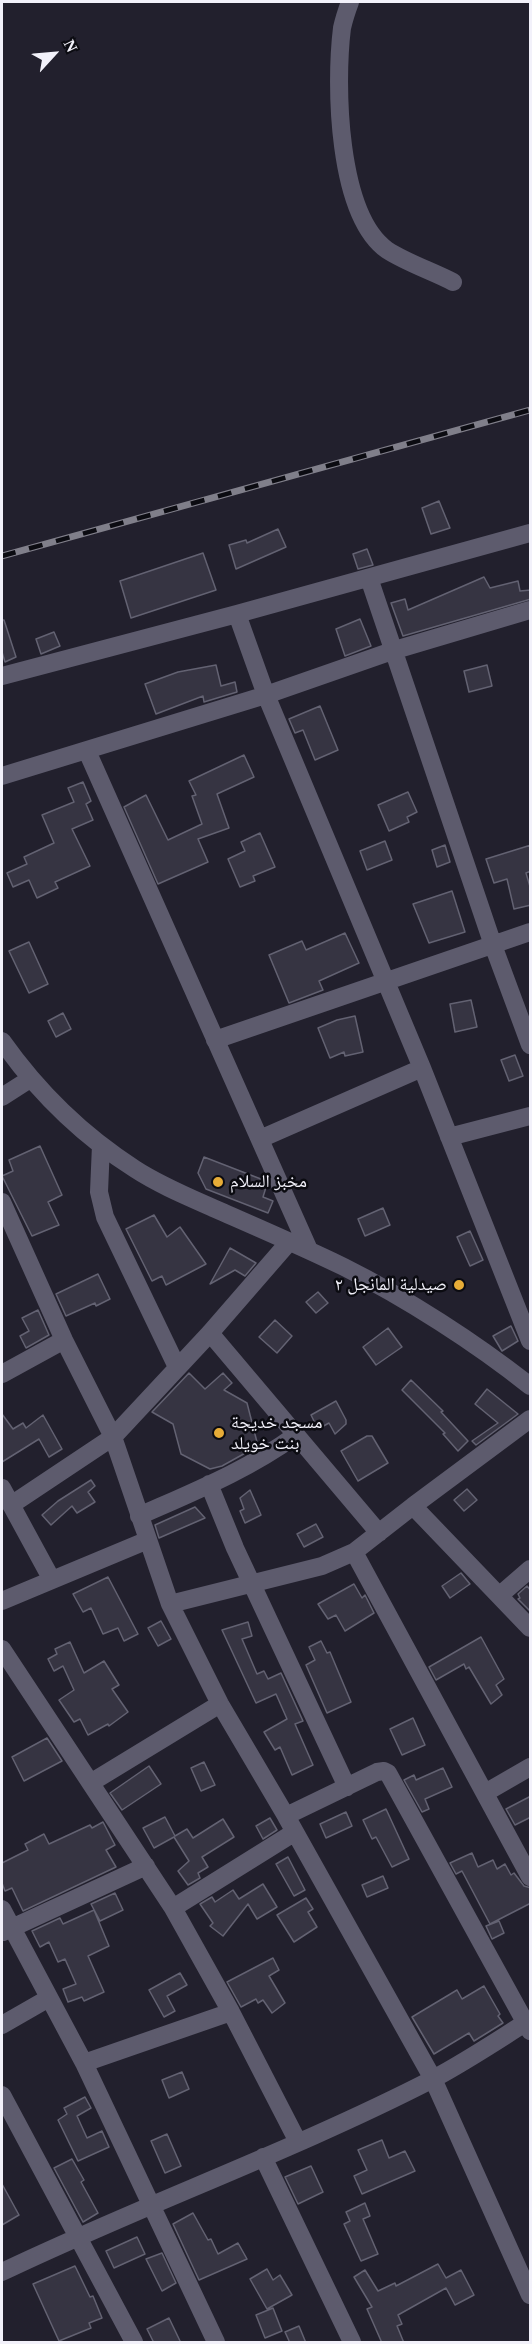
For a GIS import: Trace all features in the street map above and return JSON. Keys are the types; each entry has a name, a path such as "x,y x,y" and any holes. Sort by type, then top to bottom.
{"street":[{"path":"350,2 343,25 339,64 341,131 351,194 367,226 386,249 453,282"},
{"path":"2,676 237,614 531,532"},
{"path":"369,578 493,945 531,1045"},
{"path":"2,776 266,695 395,650 531,610"},
{"path":"237,614 266,695 423,1068 531,1341"},
{"path":"87,751 309,1250"},
{"path":"215,1040 531,932"},
{"path":"2,1041 30,1079 62,1112 101,1145 136,1169 174,1190 347,1269 443,1324 531,1386"},
{"path":"261,1139 423,1068"},
{"path":"2,1097 30,1079"},
{"path":"449,1137 531,1116"},
{"path":"101,1145 99,1192 105,1217 177,1367"},
{"path":"2,1202 64,1340 113,1437 170,1604 220,1704 286,1816 433,2079 531,2295"},
{"path":"11,1505 113,1437 210,1333 289,1242"},
{"path":"210,1333 379,1533"},
{"path":"2,1374 64,1340"},
{"path":"170,1604 322,1566 354,1552 531,1419"},
{"path":"139,1516 274,1451 296,1435"},
{"path":"209,1484 252,1584 346,1787"},
{"path":"2,1488 52,1580"},
{"path":"413,1506 531,1628"},
{"path":"2,1601 148,1540"},
{"path":"354,1552 531,1877"},
{"path":"500,1595 531,1569"},
{"path":"2,1649 92,1782 173,1908 298,2142"},
{"path":"92,1782 220,1704"},
{"path":"485,1794 531,1767"},
{"path":"2,2272 76,2236 298,2142 433,2079 529,2025 388,1773 377,1772 286,1816"},
{"path":"173,1908 295,1832"},
{"path":"7,1930 146,1866"},
{"path":"2,1909 7,1930 49,1998 84,2064 216,2343"},
{"path":"2,2025 49,1998"},
{"path":"84,2064 231,2013"},
{"path":"2,2095 134,2343"},
{"path":"263,2157 352,2343"}],"building":[{"path":"439,501 450,528 431,534 422,508"},
{"path":"278,529 286,547 236,569 229,545 246,540 247,543"},
{"path":"367,549 373,565 358,569 353,554"},
{"path":"203,553 216,590 131,618 120,581"},
{"path":"484,577 490,588 518,581 520,591 531,590 531,599 403,636 391,603 405,599 408,610"},
{"path":"360,619 371,646 345,656 336,629"},
{"path":"2,620 4,620 16,657 5,662 2,652"},
{"path":"54,632 60,646 41,654 36,639"},
{"path":"216,665 221,686 235,682 237,692 204,702 203,696 156,714 145,684 178,672"},
{"path":"487,665 492,686 469,692 464,671"},
{"path":"320,706 338,750 315,760 303,730 295,733 289,719"},
{"path":"244,755 254,777 217,794 229,828 198,839 208,862 158,884 124,807 146,795 168,840 202,824 192,796 196,795 189,781"},
{"path":"83,782 91,801 86,804 93,820 72,829 90,866 55,882 58,888 37,898 29,880 13,887 7,873 27,864 24,857 54,843 42,815 74,802 68,788"},
{"path":"408,792 417,812 407,817 409,822 389,831 378,805"},
{"path":"260,833 275,867 253,876 255,881 240,887 228,859 245,851 241,842"},
{"path":"385,841 392,860 367,870 360,851"},
{"path":"445,845 450,862 437,867 432,850"},
{"path":"531,845 531,871 526,873 531,890 531,905 514,909 507,879 494,883 486,859"},
{"path":"452,891 465,932 429,943 413,904"},
{"path":"345,933 359,963 319,981 323,990 289,1003 269,955 302,941 306,950"},
{"path":"29,942 48,984 29,993 9,951"},
{"path":"471,1000 477,1027 455,1032 450,1004"},
{"path":"63,1013 71,1029 56,1037 48,1021"},
{"path":"355,1016 363,1052 345,1056 344,1052 330,1058 318,1028"},
{"path":"515,1055 523,1076 509,1081 501,1060"},
{"path":"40,1146 62,1195 48,1202 59,1225 32,1236 2,1176 13,1171 9,1160"},
{"path":"204,1157 266,1181 263,1197 273,1201 268,1213 206,1189 198,1173"},
{"path":"383,1208 390,1225 365,1236 358,1219"},
{"path":"154,1215 167,1237 180,1227 206,1264 166,1285 162,1276 152,1281 126,1229"},
{"path":"470,1231 483,1260 470,1266 457,1237"},
{"path":"230,1248 256,1263 245,1276 235,1270 210,1284"},
{"path":"98,1274 110,1299 66,1316 56,1294"},
{"path":"318,1292 328,1303 316,1313 306,1302"},
{"path":"38,1310 49,1335 26,1348 20,1336 29,1331 22,1318"},
{"path":"275,1320 292,1336 277,1353 259,1337"},
{"path":"511,1326 518,1341 502,1351 493,1336"},
{"path":"388,1328 402,1347 376,1365 363,1347"},
{"path":"189,1373 205,1389 223,1373 232,1383 224,1390 247,1403 258,1446 222,1466 210,1469 181,1454 173,1424 152,1412"},
{"path":"411,1380 443,1411 441,1412 468,1441 458,1451 443,1434 445,1433 402,1390"},
{"path":"487,1389 518,1414 476,1445 472,1441 498,1423 475,1404"},
{"path":"336,1401 346,1424 335,1434 329,1423 318,1429 311,1415"},
{"path":"2,1414 13,1429 23,1423 26,1428 43,1415 62,1449 49,1457 39,1439 2,1462"},
{"path":"367,1436 372,1436 388,1463 358,1481 341,1451"},
{"path":"91,1480 95,1486 88,1492 95,1502 77,1513 72,1506 51,1525 42,1515 58,1501"},
{"path":"467,1489 477,1500 464,1511 454,1500"},
{"path":"250,1490 261,1515 245,1523 240,1511 244,1509 240,1498"},
{"path":"195,1507 205,1518 159,1538 155,1525"},
{"path":"316,1524 323,1537 304,1547 297,1534"},
{"path":"461,1573 470,1584 450,1598 442,1586"},
{"path":"108,1577 138,1634 124,1641 118,1628 103,1634 91,1608 83,1612 73,1594"},
{"path":"354,1584 362,1598 365,1595 374,1613 345,1631 336,1615 328,1619 318,1604"},
{"path":"527,1586 531,1591 531,1612 518,1599 520,1598 518,1594"},
{"path":"161,1621 171,1639 158,1646 148,1628"},
{"path":"248,1622 252,1636 242,1639 257,1674 264,1671 268,1679 281,1673 303,1721 295,1724 313,1765 292,1775 280,1747 275,1750 264,1732 287,1719 276,1694 256,1703 222,1630"},
{"path":"481,1637 504,1679 496,1685 502,1695 491,1704 469,1667 466,1669 464,1664 436,1680 429,1667"},
{"path":"321,1641 327,1653 330,1652 351,1702 327,1713 306,1665 315,1660 309,1647"},
{"path":"70,1642 84,1673 104,1661 119,1685 112,1689 128,1712 109,1726 108,1724 88,1735 80,1719 74,1722 59,1700 74,1690 63,1666 54,1671 48,1659 57,1654 55,1649"},
{"path":"413,1718 425,1745 402,1755 390,1729"},
{"path":"47,1738 62,1761 24,1781 12,1757"},
{"path":"204,1762 215,1785 201,1791 191,1768"},
{"path":"149,1766 161,1784 122,1810 110,1793"},
{"path":"443,1768 452,1787 425,1799 429,1809 422,1812 404,1780 414,1775 416,1780"},
{"path":"531,1796 531,1817 515,1825 506,1809"},
{"path":"386,1809 409,1859 392,1867 376,1837 372,1839 363,1820"},
{"path":"346,1812 352,1826 326,1838 320,1824"},
{"path":"165,1817 175,1836 187,1829 193,1838 223,1819 234,1837 202,1857 208,1867 198,1873 200,1878 188,1885 178,1871 189,1861 174,1837 154,1848 143,1828"},
{"path":"270,1818 277,1830 263,1839 256,1826"},
{"path":"103,1822 115,1845 106,1850 116,1867 23,1911 12,1888 5,1891 2,1883 2,1863 28,1850 25,1844 44,1834 49,1844 90,1825 92,1828"},
{"path":"472,1853 478,1867 493,1860 497,1869 505,1864 511,1875 514,1873 524,1886 531,1888 531,1903 490,1924 462,1871 456,1874 450,1863"},
{"path":"288,1857 305,1890 294,1896 276,1864"},
{"path":"383,1876 388,1888 367,1897 362,1885"},
{"path":"263,1884 277,1907 257,1919 248,1904 223,1936 210,1926 213,1923 200,1904 212,1897 215,1902 233,1890 239,1899"},
{"path":"115,1893 123,1910 100,1921 91,1904"},
{"path":"306,1898 313,1909 308,1912 317,1927 294,1942 277,1915"},
{"path":"94,1910 109,1946 88,1956 104,1992 84,2001 82,1997 68,2002 63,1989 76,1984 65,1959 58,1962 49,1942 40,1947 32,1931 60,1918 63,1924"},
{"path":"499,1921 504,1933 492,1939 486,1926"},
{"path":"273,1958 279,1970 269,1976 285,2003 272,2013 263,2000 258,2003 256,1999 241,2007 227,1982"},
{"path":"180,1973 187,1985 167,1996 175,2011 164,2017 149,1990"},
{"path":"484,1986 503,2023 474,2041 469,2033 434,2054 412,2017 457,1990 462,1999"},
{"path":"182,2072 189,2089 169,2098 162,2080"},
{"path":"85,2097 91,2108 77,2116 87,2138 102,2131 109,2147 78,2161 58,2120 67,2114 64,2108"},
{"path":"167,2134 181,2166 165,2173 151,2141"},
{"path":"382,2140 389,2158 405,2151 415,2171 362,2194 354,2176 367,2170 358,2150"},
{"path":"72,2159 84,2180 81,2182 98,2213 83,2222 54,2168"},
{"path":"311,2166 323,2192 298,2204 285,2177"},
{"path":"2,2184 19,2215 2,2225"},
{"path":"365,2203 370,2216 363,2219 378,2254 361,2261 344,2224 350,2221 346,2212"},
{"path":"193,2213 208,2240 211,2239 218,2254 238,2243 247,2259 199,2280 173,2224"},
{"path":"137,2237 145,2254 114,2268 106,2251"},
{"path":"162,2253 176,2283 162,2291 146,2259"},
{"path":"438,2264 446,2278 461,2270 474,2295 455,2305 446,2288 398,2315 402,2324 397,2326 404,2343 382,2343 367,2309 372,2307 354,2277 365,2270 378,2291 395,2283 396,2286"},
{"path":"75,2266 90,2297 93,2296 102,2318 89,2323 91,2328 59,2341 33,2284"},
{"path":"267,2269 273,2280 280,2275 292,2295 267,2309 250,2279"},
{"path":"273,2308 282,2331 265,2338 256,2315"},
{"path":"169,2318 181,2343 154,2343 147,2329"},
{"path":"299,2326 306,2343 290,2343 285,2332"}],"railway":[{"path":"2,556 530,410"}],"place":[{"name":"مخبز السلام","path":"218,1182"},
{"name":"صيدلية المانجل ٢","path":"459,1285"},
{"name":"مسجد خديجة بنت خويلد","path":"219,1433"}]}
